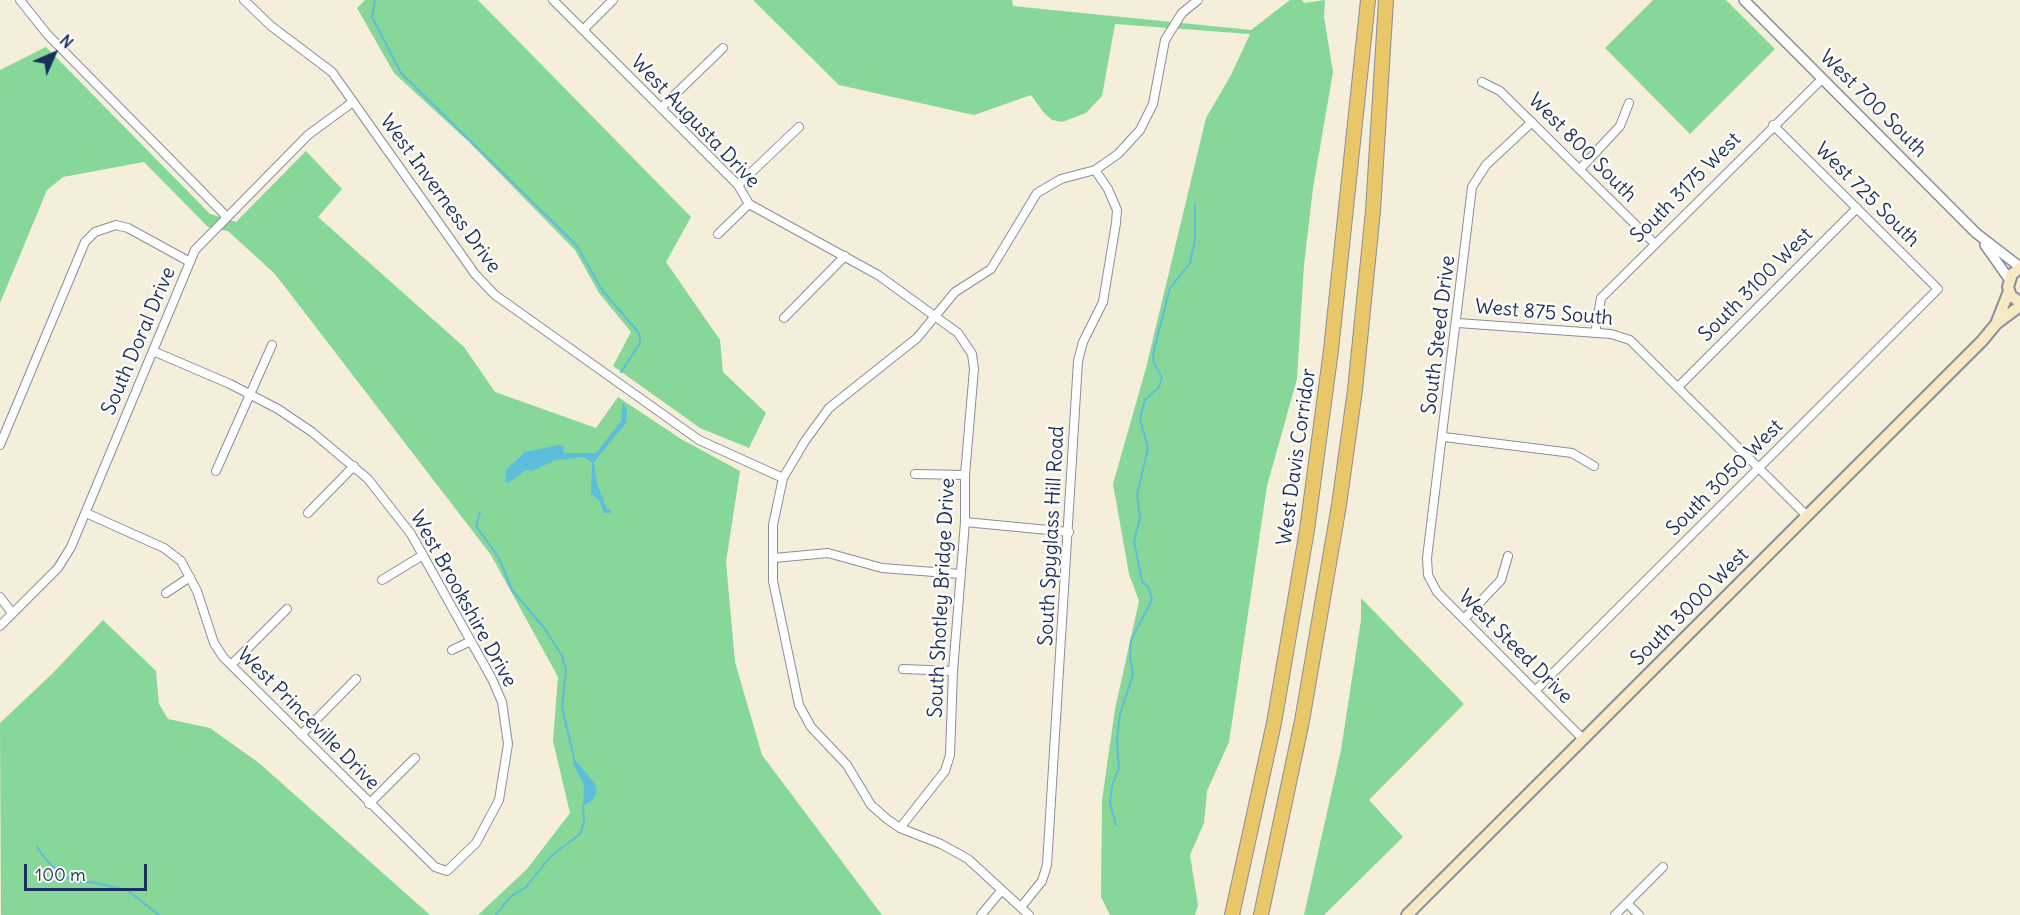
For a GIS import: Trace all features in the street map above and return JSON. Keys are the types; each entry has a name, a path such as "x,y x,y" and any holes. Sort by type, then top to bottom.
{"highway":[{"name":"West Davis Corridor","path":"1232,915 1263,777 1297,594 1324,410 1368,0"},
{"path":"1261,915 1302,721 1339,505 1356,379 1373,211 1386,0"}],"main road":[{"path":"2020,268 2009,279 2009,291 2020,304"},
{"name":"South 3000 West","path":"1996,324 2009,291"},
{"name":"South 3000 West","path":"1407,915 1982,341 1996,324 2020,304"}],"street":[{"path":"20,0 46,34 227,217"},
{"name":"West Inverness Drive","path":"244,0 271,26 332,72 475,273 495,295 699,440 783,478"},
{"name":"West Augusta Drive","path":"553,0 738,185 749,204 845,256 937,316 958,333 972,354"},
{"path":"583,30 613,0"},
{"path":"1029,915 968,860 941,844 900,828 872,805 847,765 811,727 799,705 773,580 772,525 783,478 805,441 830,408 917,338 955,292 991,269 1037,193 1061,178 1095,170 1118,154 1140,130 1153,104 1165,40 1182,13 1198,0"},
{"name":"West 700 South","path":"1744,0 1976,233 2020,268"},
{"path":"661,108 723,48"},
{"name":"South 3175 West","path":"1594,333 1600,298 1822,79"},
{"name":"West 800 South","path":"1482,82 1500,91 1654,243"},
{"name":"South Doral Drive","path":"0,626 58,568 71,547 195,250 308,135 353,102"},
{"path":"1580,169 1620,126 1629,103"},
{"name":"South Steed Drive","path":"1428,575 1427,558 1458,323 1472,187 1486,165 1532,122"},
{"name":"West 725 South","path":"1773,125 1938,289"},
{"path":"738,185 799,127"},
{"name":"South Spyglass Hill Road","path":"1021,907 1042,881 1047,865 1078,361 1083,342 1103,302 1116,223 1117,210 1108,189 1095,170"},
{"path":"718,234 749,204"},
{"name":"South 3100 West","path":"1679,386 1857,208"},
{"path":"0,445 85,242 105,226 128,228 190,262"},
{"name":"West 700 South","path":"1976,233 2009,279"},
{"path":"784,318 845,256"},
{"name":"South 3050 West","path":"1535,691 1938,289"},
{"name":"West 875 South","path":"1458,323 1611,334 1630,340 1679,386 1807,516"},
{"path":"216,471 248,394 272,345"},
{"name":"West Brookshire Drive","path":"153,351 279,409 312,432 354,466 392,508 423,555 502,702 508,744 499,800 488,824 476,843 447,871"},
{"name":"South Shotley Bridge Drive","path":"900,828 945,771 950,755 953,671 965,522 965,475 974,369 972,354"},
{"path":"1444,437 1572,453 1594,466"},
{"path":"308,513 354,466"},
{"path":"915,474 965,475"},
{"name":"West Princeville Drive","path":"86,513 164,548 181,561 190,577 214,644 231,665 435,867 447,871"},
{"path":"965,522 1069,532"},
{"path":"774,558 828,554 882,568 960,574"},
{"path":"382,579 423,555"},
{"path":"1464,619 1501,580 1508,556"},
{"name":"West Steed Drive","path":"1428,575 1437,592 1583,739"},
{"path":"165,593 190,577"},
{"path":"0,597 12,613"},
{"path":"231,665 287,609"},
{"path":"452,650 471,641"},
{"path":"903,669 953,671"},
{"path":"301,735 356,679"},
{"path":"369,804 415,758"},
{"path":"1615,915 1663,867"},
{"path":"981,915 1001,891"},
{"path":"1627,903 1639,915"}],"green space":[{"path":"365,0 478,0 691,217 666,262 720,340 723,372 766,413 749,448 700,428 613,366 631,332 599,293 575,250 469,142 394,73 357,8"},
{"path":"753,0 1012,0 1013,6 1251,30 1290,0 1302,0 1304,3 1325,0 1324,17 1333,72 1313,188 1304,265 1297,379 1267,486 1229,742 1207,791 1204,823 1190,855 1198,905 1195,915 1110,915 1101,897 1102,800 1115,709 1139,601 1129,574 1113,484 1146,368 1206,118 1231,75 1250,34 1115,24 1102,96 1086,113 1062,122 1052,120 1031,95 974,115 839,85"},
{"path":"1653,0 1726,0 1775,49 1690,134 1605,48"},
{"path":"46,47 210,214 236,222 306,151 342,189 318,217 464,347 495,392 596,428 618,397 681,439 740,471 726,562 735,662 762,755 882,915 478,915 527,869 570,813 553,741 558,677 491,555 275,274 228,231 208,227 144,162 63,177 47,190 0,303 0,70"},
{"path":"1361,598 1464,704 1369,800 1403,837 1324,915 1304,915 1341,750 1361,620"},
{"path":"103,620 156,671 159,704 168,719 210,728 259,763 430,915 1,915 0,723 54,672"}],"water":[{"path":"623,402 627,410 626,423 594,462 597,484 607,509 611,510 610,513 604,513 599,500 591,494 592,463 584,457 556,460 532,471 526,470 508,483 505,482 506,470 525,452 559,445 564,447 563,452 566,453 596,453 621,421"},
{"path":"574,758 595,784 597,792 593,800 583,806 584,785 573,764"}],"waterway":[{"path":"375,0 372,17 401,73 577,246 602,290 639,333 640,343 621,372"},
{"path":"1116,825 1110,803 1112,786 1119,768 1117,741 1120,714 1133,675 1130,656 1131,640 1152,600 1149,588 1142,581 1134,541 1140,518 1137,495 1148,448 1140,419 1145,400 1159,387 1162,378 1154,363 1153,354 1170,288 1190,263 1195,240 1195,204"},
{"path":"480,512 476,526 499,558 512,590 545,629 562,656 566,670 562,707 574,758"},
{"path":"496,915 510,897 526,887 550,857 580,834 584,823 583,806"},
{"path":"37,847 47,861 65,877 75,882 91,882 127,890 159,915"}]}
